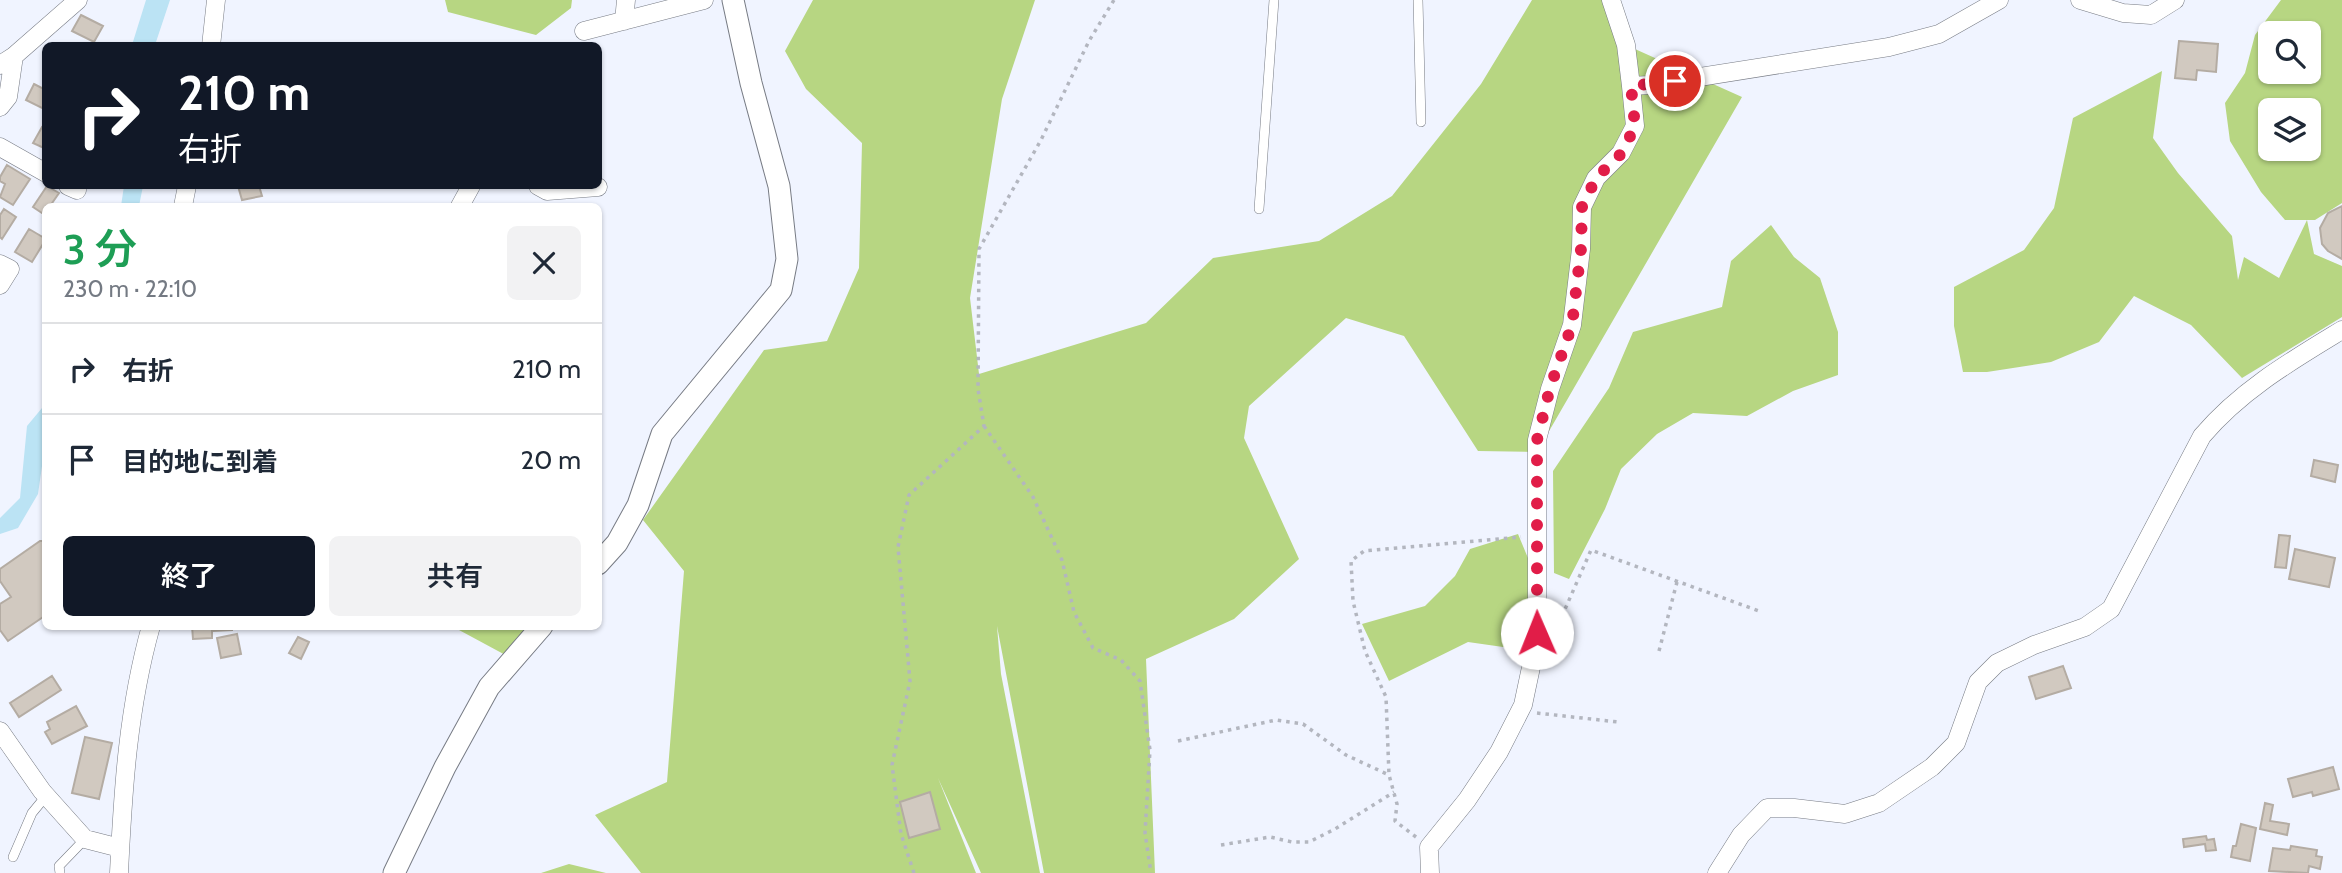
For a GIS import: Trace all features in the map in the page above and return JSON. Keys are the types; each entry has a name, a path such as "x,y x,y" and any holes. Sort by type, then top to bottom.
{"street":[{"path":"0,107 9,97 7,60 78,0"},
{"path":"211,42 213,0"},
{"path":"624,21 625,0"},
{"path":"584,31 704,0"},
{"path":"602,560 617,543 638,505 662,434 781,290 787,259 779,186 751,83 733,0"},
{"path":"1430,873 1429,847 1480,781 1499,752 1520,711 1537,633 1537,440 1550,388 1572,325 1581,249 1582,207 1596,178 1622,153 1635,126 1626,45 1611,0"},
{"path":"1631,86 1889,47 1939,34 1999,0"},
{"path":"2080,0 2123,13 2151,15 2175,0"},
{"path":"0,147 42,171"},
{"path":"543,189 572,189"},
{"path":"0,264 10,269 0,285"},
{"path":"1717,873 1741,835 1767,808 1845,814 1879,803 1932,767 1956,743 1978,682 1997,663 2035,645 2085,627 2111,609 2202,436 2222,413 2259,381 2342,330"},
{"path":"119,873 123,781 140,667 151,630"},
{"path":"394,873 445,768 489,687 539,630"},
{"path":"0,731 46,796 85,839 120,848"}],"lane":[{"path":"1259,209 1274,0"},
{"path":"1418,0 1421,122"},
{"path":"13,857 32,813 46,796"},
{"path":"60,873 59,866 85,839"}],"path":[{"path":"1114,0 1089,41 1041,140 979,249 978,389 984,426 1033,497 1062,560 1074,612 1093,648 1121,660 1140,681 1150,750 1145,833 1151,873"},
{"path":"915,873 901,834 892,765 910,681 898,547 909,495 984,426"},
{"path":"1429,847 1395,821 1397,804 1390,775 1386,697 1365,651 1353,601 1351,561 1364,551 1536,535"},
{"path":"1537,633 1555,632 1591,550 1759,611"},
{"path":"1659,651 1677,581"},
{"path":"1520,711 1618,722"},
{"path":"1178,741 1276,720 1303,724 1346,755 1390,775"},
{"path":"1221,845 1270,837 1292,842 1310,842 1394,792"}],"green space":[{"path":"445,0 572,0 571,8 536,35 448,12"},
{"path":"813,0 1035,0 1002,99 970,298 979,374 1146,323 1213,258 1319,241 1392,196 1481,84 1532,0 1610,0 1626,45 1742,97 1537,452 1478,451 1404,336 1346,318 1249,406 1244,438 1299,559 1234,619 1146,659 1155,873 1044,873 997,626 1001,674 1040,873 981,873 938,778 976,873 641,873 595,815 667,782 684,571 643,520 764,350 827,341 859,268 862,143 806,89 785,51"},
{"path":"2281,0 2342,0 2342,203 2315,220 2285,220 2261,192 2230,141 2225,103 2245,73 2258,31 2258,84 2321,84 2321,21 2265,21"},
{"path":"2162,71 2153,138 2178,173 2232,236 2238,280 2244,257 2279,278 2307,220 2314,254 2342,266 2342,317 2242,378 2191,325 2134,296 2099,342 2051,362 1987,372 1963,372 1954,326 1954,287 2024,250 2054,208 2073,118"},
{"path":"1771,225 1794,257 1820,278 1838,332 1838,375 1793,391 1747,416 1693,413 1657,434 1621,469 1605,509 1569,579 1554,573 1553,471 1609,388 1633,332 1722,307 1731,261"},
{"path":"1518,534 1533,570 1524,650 1468,642 1389,681 1362,624 1425,606 1455,576 1470,549"},
{"path":"459,630 537,630 513,659"},
{"path":"569,864 606,873 541,873"}],"water":[{"path":"146,0 170,0 156,42 133,42"},
{"path":"124,189 142,189 140,203 121,203"},
{"path":"42,408 42,466 38,494 18,528 0,534 0,518 20,498 27,426"}],"building":[{"path":"81,15 103,26 94,42 72,31"},
{"path":"2179,41 2218,44 2216,72 2197,70 2196,80 2175,78"},
{"path":"34,84 42,88 42,108 26,100"},
{"path":"42,127 42,147 33,143"},
{"path":"7,165 30,179 13,205 0,197 5,184 0,181 0,177"},
{"path":"45,189 59,193 52,203 42,203 42,213 33,207"},
{"path":"239,189 260,189 262,196 242,200"},
{"path":"2342,206 2342,259 2322,244 2320,228 2328,213"},
{"path":"4,209 16,217 2,239 0,215"},
{"path":"29,229 42,237 42,246 32,262 15,252"},
{"path":"2314,460 2338,465 2335,482 2311,476"},
{"path":"2279,535 2290,536 2286,568 2275,567"},
{"path":"42,541 42,618 8,641 0,630 0,604 11,597 0,581 0,569"},
{"path":"2295,549 2335,558 2329,587 2289,579"},
{"path":"192,630 232,630 212,631 212,638 193,639"},
{"path":"237,634 241,654 221,658 217,638"},
{"path":"298,637 309,642 301,659 289,653"},
{"path":"2063,666 2071,688 2036,699 2029,677"},
{"path":"52,676 61,690 19,717 10,703"},
{"path":"76,706 87,726 52,744 45,732 50,729 47,722"},
{"path":"85,737 112,743 99,799 72,793"},
{"path":"2333,767 2339,789 2313,796 2312,792 2293,797 2288,779"},
{"path":"930,792 940,829 909,838 900,802"},
{"path":"2265,803 2273,805 2270,821 2289,824 2287,835 2260,829"},
{"path":"2241,824 2256,828 2250,861 2231,857"},
{"path":"2206,836 2207,840 2214,839 2216,850 2206,851 2205,844 2184,847 2183,839"},
{"path":"2291,846 2317,850 2316,856 2322,857 2320,869 2309,866 2308,873 2269,871 2273,848 2290,850"}],"route":[{"path":"1537,633 1537,440 1550,388 1572,325 1581,249 1582,207 1596,178 1622,153 1635,126 1631,86 1675,81"}]}
